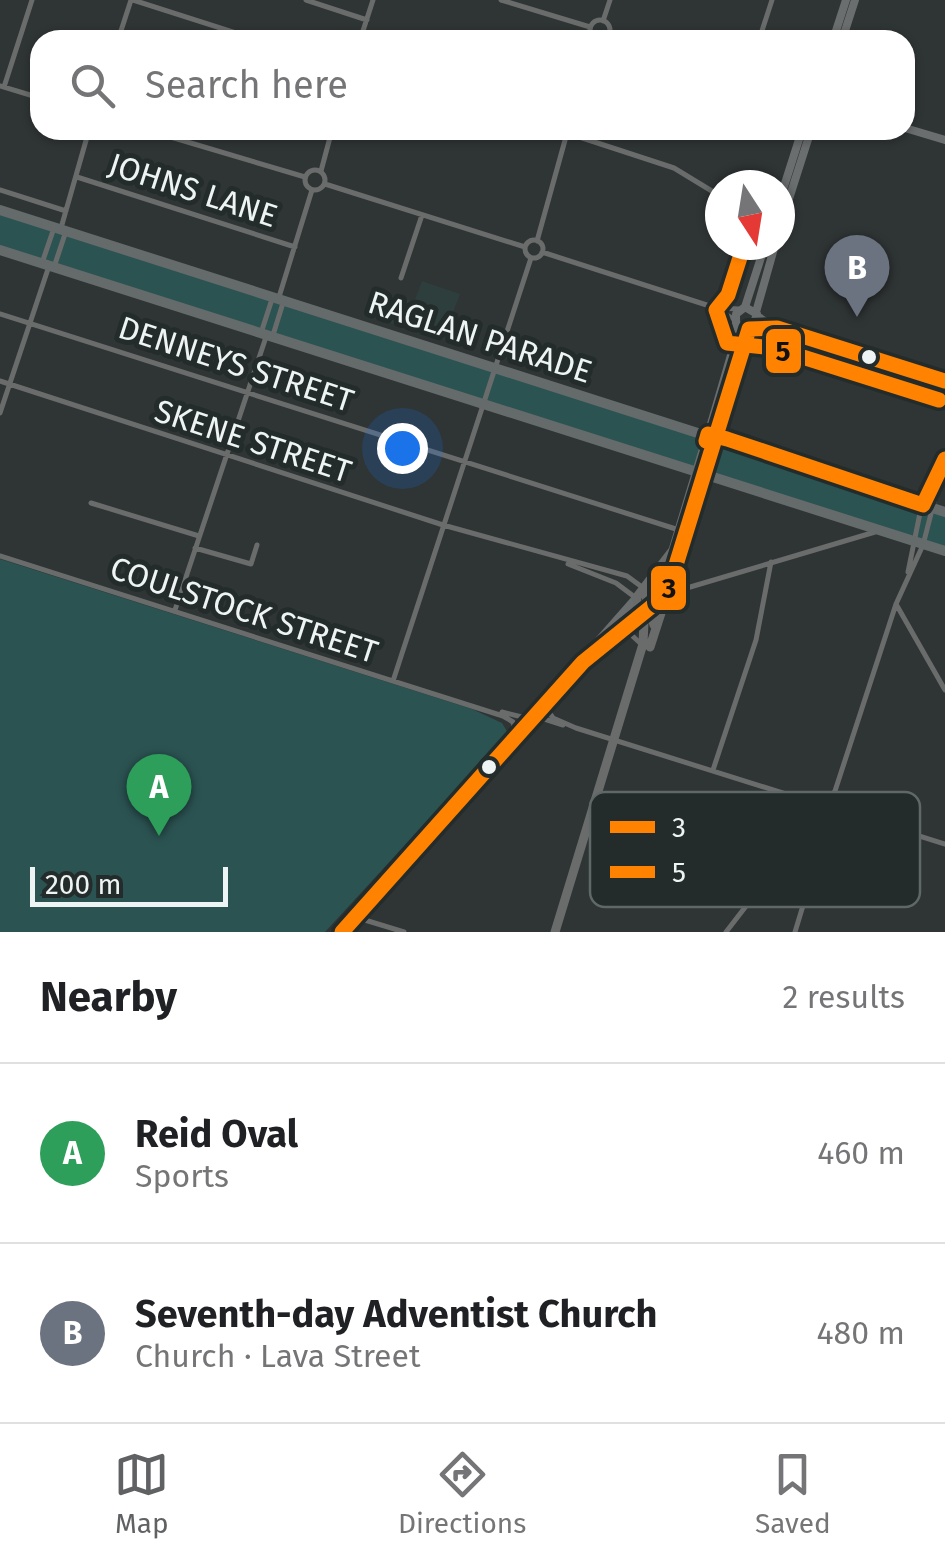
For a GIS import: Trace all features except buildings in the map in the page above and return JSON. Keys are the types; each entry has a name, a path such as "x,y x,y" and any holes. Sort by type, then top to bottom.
{"highway":[{"name":"RAGLAN PARADE","path":"0,210 934,509"},
{"name":"RAGLAN PARADE","path":"0,250 945,552"}],"main road":[{"path":"599,792 669,589 682,532 713,436"},
{"path":"646,649 647,611 640,594 660,570 682,532"},
{"path":"660,570 669,589"},
{"path":"555,932 590,821"}],"street":[{"path":"30,95 2,86 32,0"},
{"path":"122,30 132,0 226,30"},
{"path":"306,0 367,20"},
{"path":"364,30 374,0"},
{"path":"501,0 590,28 603,21 610,0"},
{"path":"762,30 772,0"},
{"path":"836,30 846,0"},
{"path":"845,30 855,0"},
{"path":"603,21 608,30"},
{"path":"915,131 945,140"},
{"path":"0,413 86,140"},
{"path":"174,611 312,190 305,178 180,140"},
{"path":"325,184 321,171 329,140"},
{"path":"565,140 537,241 542,252 716,308 750,329 777,328"},
{"path":"591,140 674,168 705,187"},
{"path":"789,170 799,140"},
{"path":"795,178 808,140"},
{"path":"305,178 313,170 321,171"},
{"name":"JOHNS LANE","path":"77,177 295,246"},
{"path":"312,190 325,184 525,247 532,258"},
{"path":"0,190 66,210"},
{"path":"402,278 422,215"},
{"path":"49,265 60,230"},
{"path":"525,247 537,241"},
{"path":"393,681 532,258 542,252"},
{"path":"713,436 736,322 760,260"},
{"path":"713,436 770,260"},
{"path":"266,338 278,298"},
{"path":"716,308 742,308 777,328 945,379"},
{"name":"DENNEYS STREET","path":"0,314 682,532"},
{"name":"SKENE STREET","path":"0,381 551,557 645,580 660,570"},
{"path":"833,792 896,604 934,509 945,460"},
{"path":"918,543 934,509 945,460"},
{"path":"91,503 199,536"},
{"path":"583,662 669,589 878,531"},
{"path":"195,548 250,564 257,545"},
{"name":"COULSTOCK STREET","path":"0,556 507,717 517,736"},
{"name":"SKENE STREET","path":"551,557 640,594"},
{"path":"713,770 759,629 771,561"},
{"name":"SKENE STREET","path":"627,576 640,594"},
{"path":"669,589 693,585"},
{"path":"342,932 640,594"},
{"path":"896,604 945,690"},
{"path":"624,628 637,636 646,649"},
{"path":"544,705 553,718 576,728"},
{"name":"COULSTOCK STREET","path":"475,706 576,728 782,792"},
{"name":"COULSTOCK STREET","path":"920,836 945,844"},
{"path":"726,932 746,907"},
{"path":"795,932 803,907"},
{"path":"356,917 404,932"}],"shaded area":[{"path":"0,211 945,512 945,551 0,250"},
{"path":"422,281 460,294 443,339 371,317 379,292 414,302"},
{"path":"0,559 472,709 502,723 508,733 325,932 0,932"}],"transit line":[{"name":"5","path":"739,260 728,295 716,310 727,343 774,348 939,400"},
{"name":"3","path":"342,932 583,662 667,594 749,329 777,328 945,381"},
{"name":"3","path":"706,441 708,434 727,439 923,505 945,459"}],"place":[{"name":"Seventh-day Adventist Church","path":"857,317"},
{"name":"Reid Oval","path":"159,836"}]}
